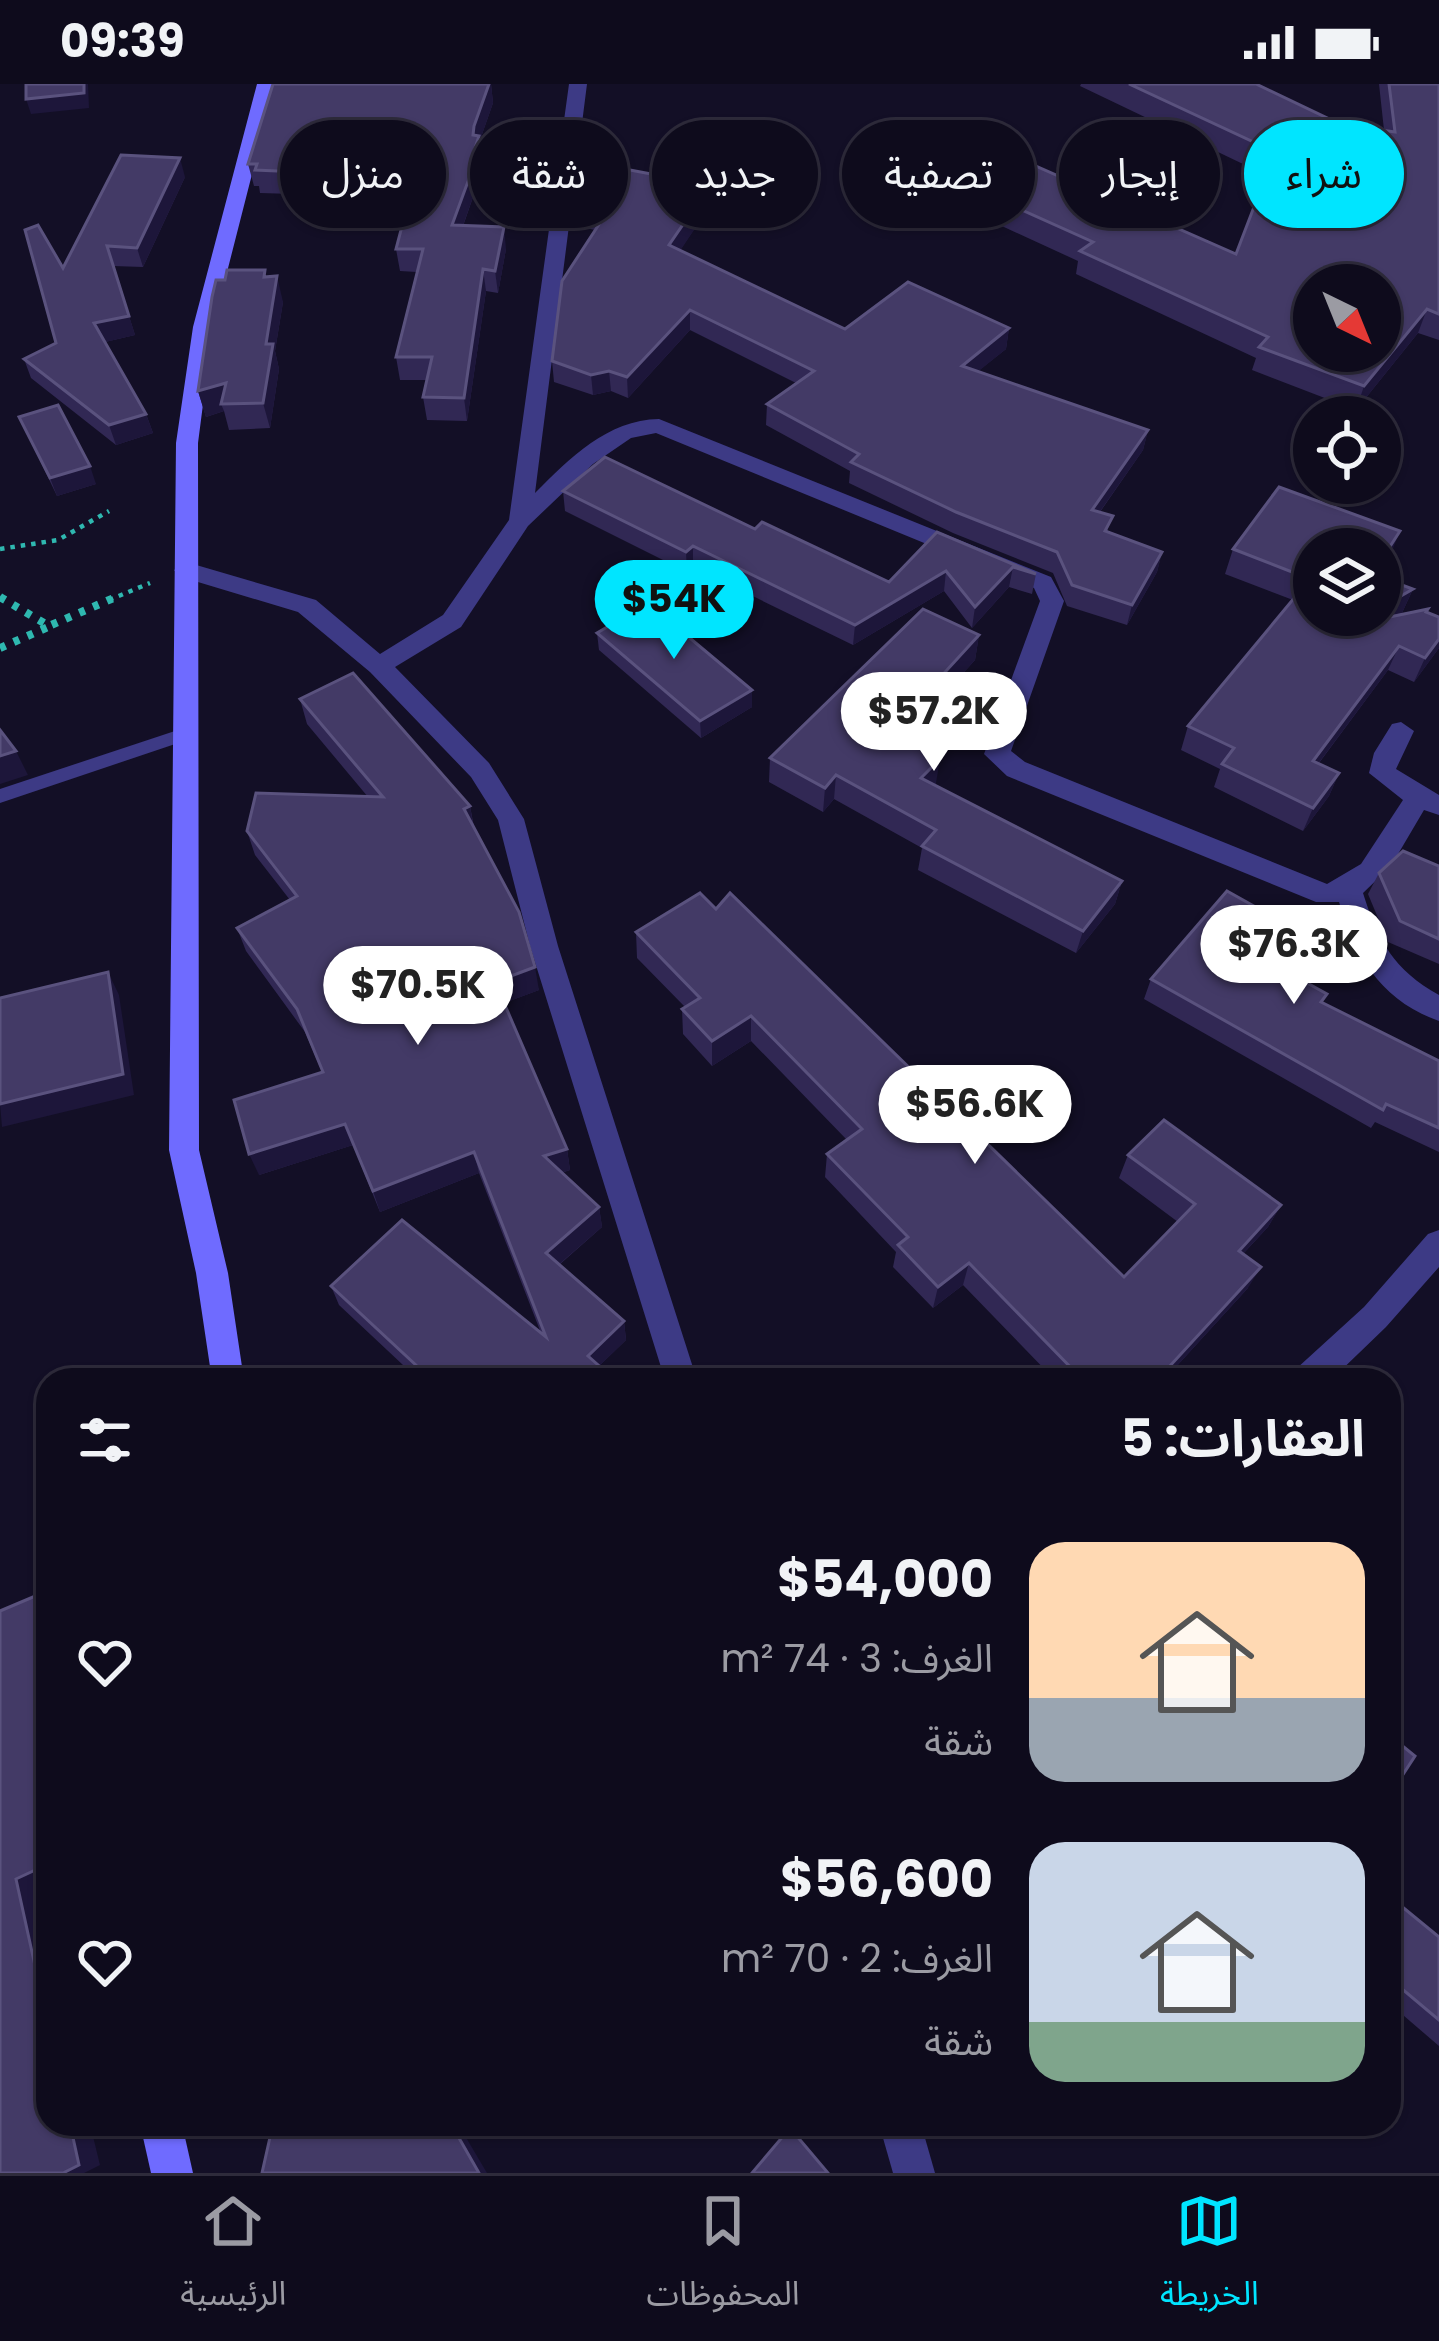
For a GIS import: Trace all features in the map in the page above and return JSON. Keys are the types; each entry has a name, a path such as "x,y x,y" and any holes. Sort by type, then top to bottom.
{"main road":[{"path":"226,1368 212,1273 184,1150 187,443 203,327 266,84"},
{"path":"164,2136 172,2173"}],"street":[{"path":"520,521 578,84"},
{"path":"380,666 452,621 520,521 591,456 643,423 1043,583 1052,601 997,754 1048,784 1326,895 1349,892 1428,801 1382,772 1401,731"},
{"path":"186,570 308,606 380,666 480,770 511,819 544,946 676,1368"},
{"path":"1349,892 1367,952 1396,986 1439,1009"},
{"path":"1321,1368 1375,1317 1439,1244"},
{"path":"903,2136 914,2173"}],"lane":[{"path":"0,796 187,733"}],"path":[{"path":"0,549 21,552 85,532 109,511"},
{"path":"0,648 186,570"},
{"path":"0,598 49,626"}],"building":[{"path":"26,84 84,84 84,93 26,99"},
{"path":"273,84 489,84 476,120 470,120 470,176 452,225 504,228 495,271 483,269 464,398 423,397 432,357 396,357 423,249 396,249 402,228 446,228 446,120 280,120 280,171 255,170 257,164 248,164"},
{"path":"1129,84 1256,84 1332,120 1244,120 1244,138 1220,126 1220,120 1206,120"},
{"path":"1389,84 1439,84 1439,314 1427,309 1401,341 1401,264 1293,264 1293,360 1259,347 1268,337 1080,251 1093,242 1062,228 1177,228 1236,254 1246,228 1404,228 1404,120 1394,120"},
{"path":"121,155 180,158 137,248 107,246 129,316 94,323 146,414 109,425 24,359 56,343 25,230 38,225 63,268"},
{"path":"1035,166 1059,176 1059,227 1035,216"},
{"path":"628,170 652,174 652,228 681,228 669,245 845,329 908,282 1009,328 962,366 1148,430 1092,510 1113,516 1105,531 1162,552 1132,605 1072,585 1057,552 956,512 851,462 859,454 767,404 814,371 690,310 627,377 609,371 591,375 552,361 562,281 597,228 628,228"},
{"path":"227,270 265,270 264,277 277,276 263,403 221,404 226,383 198,391 216,280 225,280"},
{"path":"1326,372 1375,372 1364,386"},
{"path":"58,405 90,466 50,478 19,417"},
{"path":"605,457 755,529 762,522 889,582 937,532 1036,574 1013,567 975,607 946,571 855,625 693,546 686,552 563,491"},
{"path":"1279,487 1293,492 1293,504 1326,504 1392,528 1293,528 1293,572 1233,549"},
{"path":"1293,599 1293,636 1401,636 1401,615 1428,609 1426,612 1439,617 1439,639 1425,658 1399,646 1313,761 1339,773 1313,808 1222,764 1234,748 1188,726"},
{"path":"648,603 752,690 700,721 597,633"},
{"path":"923,609 979,635 914,706 940,720 915,745 940,759 921,778 1122,881 1083,931 922,846 936,830 836,775 825,788 770,758"},
{"path":"353,673 470,806 464,809 519,912 535,967 495,982 567,1149 544,1156 599,1207 546,1253 624,1321 588,1356 602,1368 419,1368 331,1286 402,1220 546,1337 474,1152 373,1191 345,1124 249,1154 234,1100 323,1072 297,1009 237,928 297,896 247,831 256,793 383,797 300,699"},
{"path":"0,730 16,751 0,756"},
{"path":"1403,851 1439,866 1439,939 1400,921 1379,873"},
{"path":"1227,891 1325,946 1300,979 1327,994 1321,1002 1439,1061 1439,1128 1386,1104 1383,1110 1151,979"},
{"path":"700,893 716,909 730,893 1124,1277 1195,1204 1128,1155 1164,1120 1281,1205 1239,1251 1261,1267 1168,1368 1071,1368 969,1263 938,1287 898,1245 908,1237 827,1154 862,1129 751,1016 712,1041 682,1009 700,998 636,932"},
{"path":"108,972 123,1074 0,1104 0,998"},
{"path":"36,1596 36,1870 16,1879 36,1970 36,2136 73,2136 79,2165 63,2173 0,2173 0,1611"},
{"path":"1401,1745 1415,1756 1401,1778"},
{"path":"1401,1906 1439,1937 1439,2020 1401,1988"},
{"path":"270,2136 458,2136 479,2173 262,2173"},
{"path":"783,2136 797,2136 828,2173 752,2173"}]}
